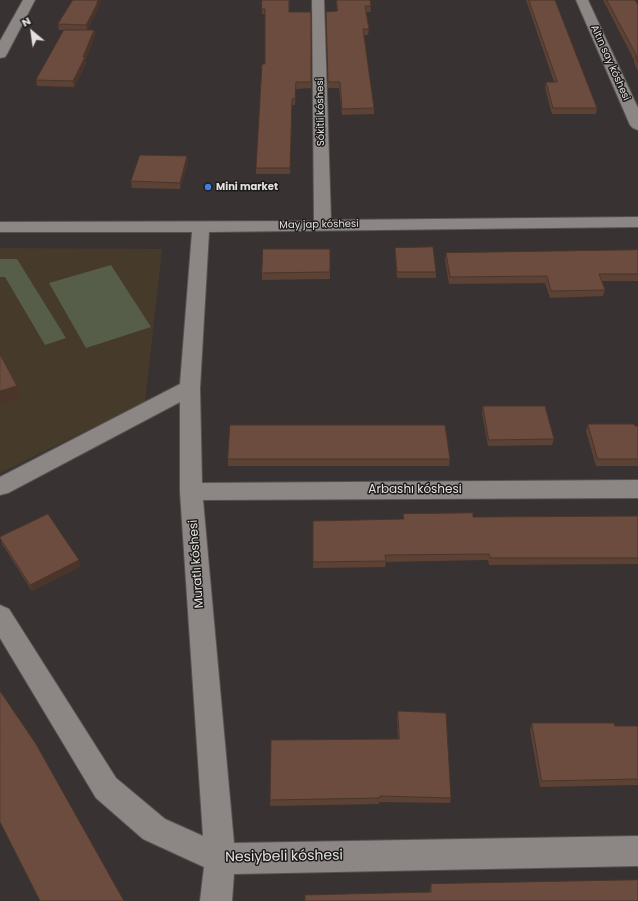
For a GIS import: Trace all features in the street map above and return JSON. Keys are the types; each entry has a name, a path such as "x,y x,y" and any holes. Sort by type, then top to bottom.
{"street":[{"path":"0,54 28,0"},
{"name":"Sókitli kóshesi","path":"318,0 323,225"},
{"name":"Altın say kóshesi","path":"582,0 638,125"},
{"name":"May jap kóshesi","path":"0,227 202,227 638,222"},
{"name":"Muratlı kóshesi","path":"202,227 190,388 191,492 220,859 216,901"},
{"path":"0,487 190,388"},
{"name":"Arbashı kóshesi","path":"191,492 638,489"},
{"name":"Nesiybeli kóshesi","path":"0,616 106,788 154,829 220,859 638,851"}],"shaded area":[{"path":"0,248 162,249 145,402 0,473"}],"green space":[{"path":"0,259 17,259 66,338 45,345 5,277 0,277"},
{"path":"111,265 151,327 86,348 49,283"}],"building":[{"path":"73,0 98,0 86,25 58,24"},
{"path":"262,0 289,0 289,12 311,12 311,82 296,82 295,99 292,99 290,168 256,168 262,64 265,64 265,9 262,9"},
{"path":"337,0 370,0 371,6 365,6 369,29 363,29 374,108 342,109 340,82 328,82 326,12 337,11"},
{"path":"529,0 555,0 597,108 553,108 546,82 557,82"},
{"path":"607,0 635,0 638,5 638,62 635,57 637,57"},
{"path":"64,30 94,30 83,57 85,57 73,81 36,80"},
{"path":"140,155 187,156 180,183 131,181"},
{"path":"433,247 436,272 397,272 395,248"},
{"path":"263,249 330,249 330,272 262,273"},
{"path":"638,250 638,274 599,274 605,290 551,291 547,276 450,277 446,253"},
{"path":"0,354 17,386 0,391"},
{"path":"483,406 545,406 554,439 489,440"},
{"path":"588,424 634,424 635,426 638,426 638,459 598,459"},
{"path":"230,425 445,425 450,459 228,459"},
{"path":"473,513 473,517 638,516 638,558 490,558 489,554 385,555 386,561 313,562 313,521 404,519 403,514"},
{"path":"48,514 79,560 30,585 0,537"},
{"path":"0,691 36,744 124,901 40,901 0,822"},
{"path":"398,711 446,713 451,798 380,796 380,798 270,800 271,740 399,739"},
{"path":"532,723 614,723 615,726 638,726 638,779 542,781"},
{"path":"638,880 638,901 305,901 305,895 431,892 431,884"}],"place":[{"name":"Mini market","path":"208,187"}]}
